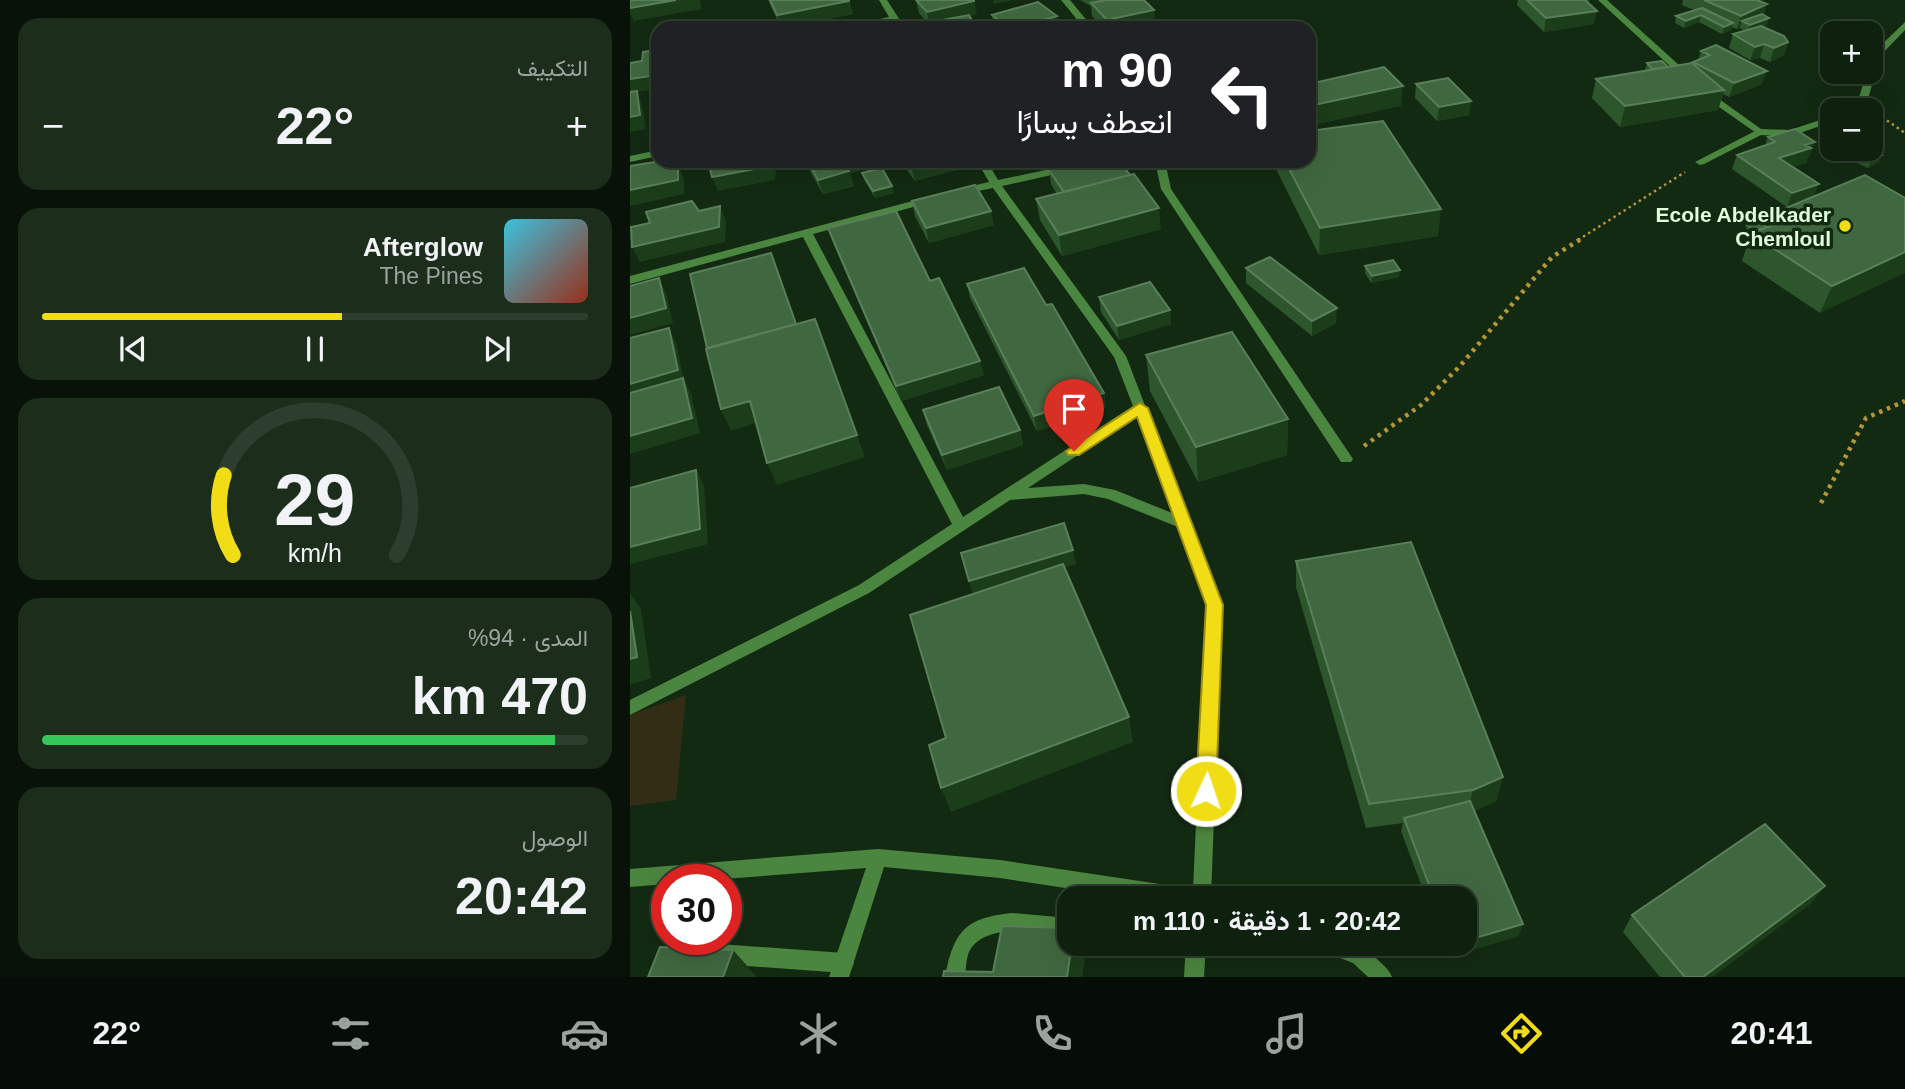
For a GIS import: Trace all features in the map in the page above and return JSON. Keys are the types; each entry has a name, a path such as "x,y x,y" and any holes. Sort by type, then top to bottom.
{"street":[{"path":"883,0 897,21"},
{"path":"1065,0 1083,21"},
{"path":"1602,0 1704,92 1759,132"},
{"path":"880,21 895,18"},
{"path":"1863,98 1876,55 1900,37 1905,25"},
{"path":"1700,162 1759,132 1791,133 1820,123"},
{"path":"630,159 651,154"},
{"path":"986,168 994,183 1121,356 1187,526 1214,605 1202,886"},
{"path":"630,280 994,183 1072,168"},
{"path":"1161,168 1166,190 1346,459"},
{"path":"806,232 960,526"},
{"path":"630,708 864,589 1140,408"},
{"path":"1007,495 1084,489 1110,494 1187,526"},
{"path":"630,878 878,858 1000,869 1113,886"},
{"path":"720,955 841,970 878,858"},
{"path":"955,977 963,945 983,929 1007,922 1057,926"},
{"path":"1194,977 1195,956"},
{"path":"1360,956 1382,977"}],"path":[{"path":"1883,117 1905,133"},
{"path":"1346,459 1420,405 1460,366 1552,257 1700,162"},
{"path":"1821,503 1866,418 1905,401"}],"shaded area":[{"path":"686,695 676,800 630,806 630,715"}],"building":[{"path":"630,0 676,0 630,8"},
{"path":"770,0 849,0 849,1 777,15"},
{"path":"916,0 974,0 974,1 927,12"},
{"path":"1106,0 1144,0 1154,10 1107,20 1091,3"},
{"path":"1527,0 1585,0 1597,11 1546,18"},
{"path":"1704,0 1757,0 1767,4 1741,16"},
{"path":"1038,2 1057,16 1040,21 999,21 992,15"},
{"path":"1702,8 1733,23 1724,27 1701,15 1686,21 1676,16"},
{"path":"1762,14 1769,18 1750,25 1742,21"},
{"path":"969,15 972,21 937,21"},
{"path":"1761,26 1784,36 1788,42 1774,48 1764,44 1755,47 1733,34"},
{"path":"1716,45 1767,71 1734,83 1693,62 1710,55 1701,51"},
{"path":"651,51 651,76 630,79 630,63 642,61 643,52"},
{"path":"1662,61 1668,67 1652,69 1647,63"},
{"path":"1692,63 1724,90 1625,106 1596,79"},
{"path":"1384,67 1403,86 1316,105 1316,82"},
{"path":"1448,78 1471,101 1439,107 1416,84"},
{"path":"637,91 640,115 630,117 630,92"},
{"path":"1383,121 1441,209 1320,228 1289,168 1316,168 1316,130"},
{"path":"1795,129 1815,142 1805,145 1811,148 1779,158 1819,184 1792,193 1737,155 1775,142 1768,137"},
{"path":"651,163 651,168 678,168 678,180 630,190 630,166"},
{"path":"710,168 759,168 712,177"},
{"path":"812,168 847,168 849,171 818,180"},
{"path":"882,168 892,186 873,191 862,173"},
{"path":"1124,168 1130,175 1064,192 1049,170"},
{"path":"1134,174 1159,208 1059,235 1036,199"},
{"path":"1865,175 1905,198 1905,252 1832,286 1751,234 1785,220 1774,213"},
{"path":"975,185 991,211 926,228 912,201"},
{"path":"692,201 699,211 720,206 719,227 632,247 631,227 650,223 646,212"},
{"path":"896,211 930,281 939,278 980,361 896,386 828,228"},
{"path":"1757,221 1767,227 1756,231 1747,225"},
{"path":"771,253 796,324 707,348 690,274"},
{"path":"1270,257 1337,308 1312,321 1246,268"},
{"path":"1393,260 1400,270 1372,276 1365,266"},
{"path":"1024,268 1046,305 1052,304 1104,393 1034,416 967,284"},
{"path":"659,278 666,308 630,318 630,286"},
{"path":"1150,282 1170,310 1117,326 1099,297"},
{"path":"815,319 857,435 767,463 750,401 721,409 706,349"},
{"path":"669,328 678,370 630,384 630,338"},
{"path":"1232,332 1288,419 1196,447 1146,355"},
{"path":"683,378 692,418 630,436 630,393"},
{"path":"999,387 1020,430 942,455 923,410"},
{"path":"696,470 700,529 630,547 630,488"},
{"path":"1064,523 1073,550 969,581 961,553"},
{"path":"1411,542 1503,777 1473,790 1369,804 1296,561"},
{"path":"1063,564 1129,717 941,788 929,745 946,738 910,615"},
{"path":"630,611 637,657 630,659"},
{"path":"1470,801 1523,924 1477,937 1477,886 1430,886 1404,818"},
{"path":"1765,824 1825,886 1703,977 1685,977 1632,915"},
{"path":"1002,926 1057,928 1057,956 1070,956 1067,977 943,977 944,971 993,972"},
{"path":"657,955 731,955 723,977 648,977"}],"place":[{"name":"Ecole Abdelkader Chemloul","path":"1845,226"}],"route":[{"path":"1074,451 1140,408 1187,526 1214,605 1206,791"}]}
